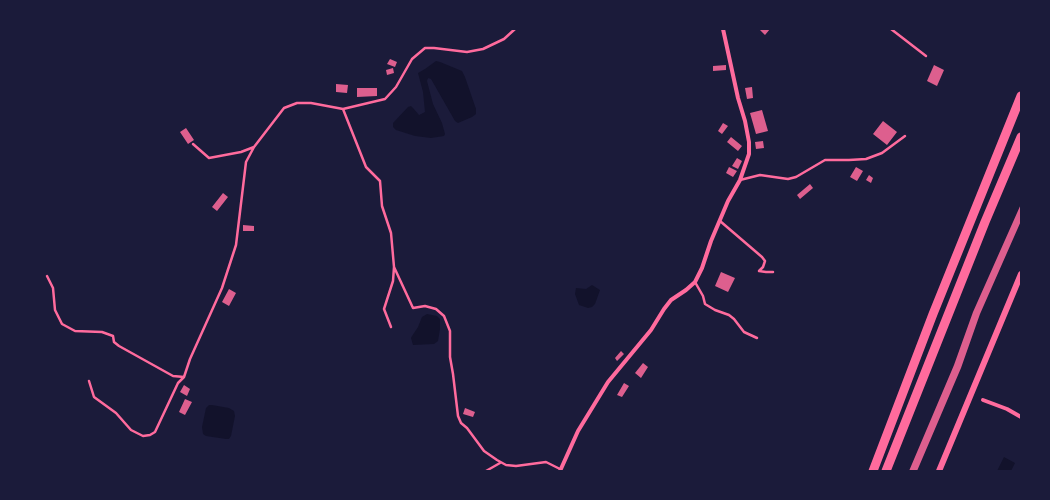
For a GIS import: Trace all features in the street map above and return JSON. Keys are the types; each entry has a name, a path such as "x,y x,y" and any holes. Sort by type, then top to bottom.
{"highway":[{"path":"873,471 930,321 1021,96"},
{"path":"886,471 985,222 1021,137"}],"street":[{"path":"560,470 578,431 608,382 651,330 664,308 671,300 695,282 702,268 719,221 740,180 749,154 749,142 723,29"},
{"path":"939,471 1021,274"},
{"path":"983,400 1021,416"}],"lane":[{"path":"89,381 94,397 116,413 131,430 143,436 150,435 155,432 178,383 184,377 190,359 222,288 236,245 246,162 254,147 284,108 297,103 311,103 343,109 385,99 396,86 412,59 425,48 467,52 484,49 504,39 515,29"},
{"path":"891,29 926,56"},
{"path":"343,109 366,167 380,181 382,206 391,232 394,267 393,281 384,309 391,327"},
{"path":"740,180 760,175 788,180 825,160 866,159 882,153 905,136"},
{"path":"193,144 209,158 241,152 254,147"},
{"path":"719,221 762,257 765,261 763,267 759,271 773,272"},
{"path":"394,267 413,308 425,306 436,309 444,316 450,331 450,357 458,416 461,423 467,428 484,451 506,465 516,466 546,462 560,470"},
{"path":"47,276 53,288 55,310 62,324 75,331 102,332 113,336 114,342 119,346 173,376 184,377"},
{"path":"695,282 703,296 705,304 715,310 729,315 744,332 757,338"},
{"path":"486,471 501,462"}],"shaded area":[{"path":"436,61 462,71 476,109 476,114 458,123 455,121 431,79 428,78 427,81 433,104 442,123 445,134 444,136 431,138 415,136 396,130 393,127 393,123 408,107 411,106 419,115 425,112 423,92 418,73"},
{"path":"592,285 600,290 595,304 588,308 579,305 575,294 576,288 586,289"},
{"path":"427,314 437,316 440,319 438,341 434,344 413,345 411,338 422,317"},
{"path":"209,405 229,408 234,411 235,416 229,439 206,436 203,434 202,427 206,408"},
{"path":"1004,457 1015,463 1011,471 997,471"}],"building":[{"path":"770,29 765,35 760,30"},
{"path":"390,59 397,62 395,67 387,64"},
{"path":"726,65 726,70 713,71 713,66"},
{"path":"934,65 944,70 937,86 927,81"},
{"path":"393,68 394,73 387,75 386,70"},
{"path":"336,84 348,85 347,93 336,92"},
{"path":"752,87 753,98 747,99 745,88"},
{"path":"357,88 377,88 377,96 357,97"},
{"path":"762,110 768,131 756,134 750,113"},
{"path":"883,121 897,132 887,145 873,134"},
{"path":"723,123 728,126 722,134 718,131"},
{"path":"186,128 194,140 188,144 180,132"},
{"path":"731,137 742,146 738,151 727,142"},
{"path":"763,141 764,148 756,149 755,142"},
{"path":"737,158 742,161 738,169 732,166"},
{"path":"729,167 737,171 733,177 726,173"},
{"path":"856,167 863,171 857,181 850,177"},
{"path":"869,175 873,178 871,183 866,180"},
{"path":"810,184 813,188 800,199 797,195"},
{"path":"223,193 228,197 217,211 212,207"},
{"path":"1021,204 1021,221 980,314 961,368 917,471 909,471 954,365 973,312"},
{"path":"243,225 254,226 254,231 243,231"},
{"path":"721,272 735,278 728,292 715,286"},
{"path":"229,289 236,293 229,306 222,302"},
{"path":"621,351 624,354 617,361 615,358"},
{"path":"643,363 648,367 641,378 635,373"},
{"path":"624,383 629,386 622,397 617,395"},
{"path":"184,385 190,389 187,396 180,392"},
{"path":"185,399 192,402 185,415 179,412"},
{"path":"465,408 475,412 473,417 463,414"}]}
